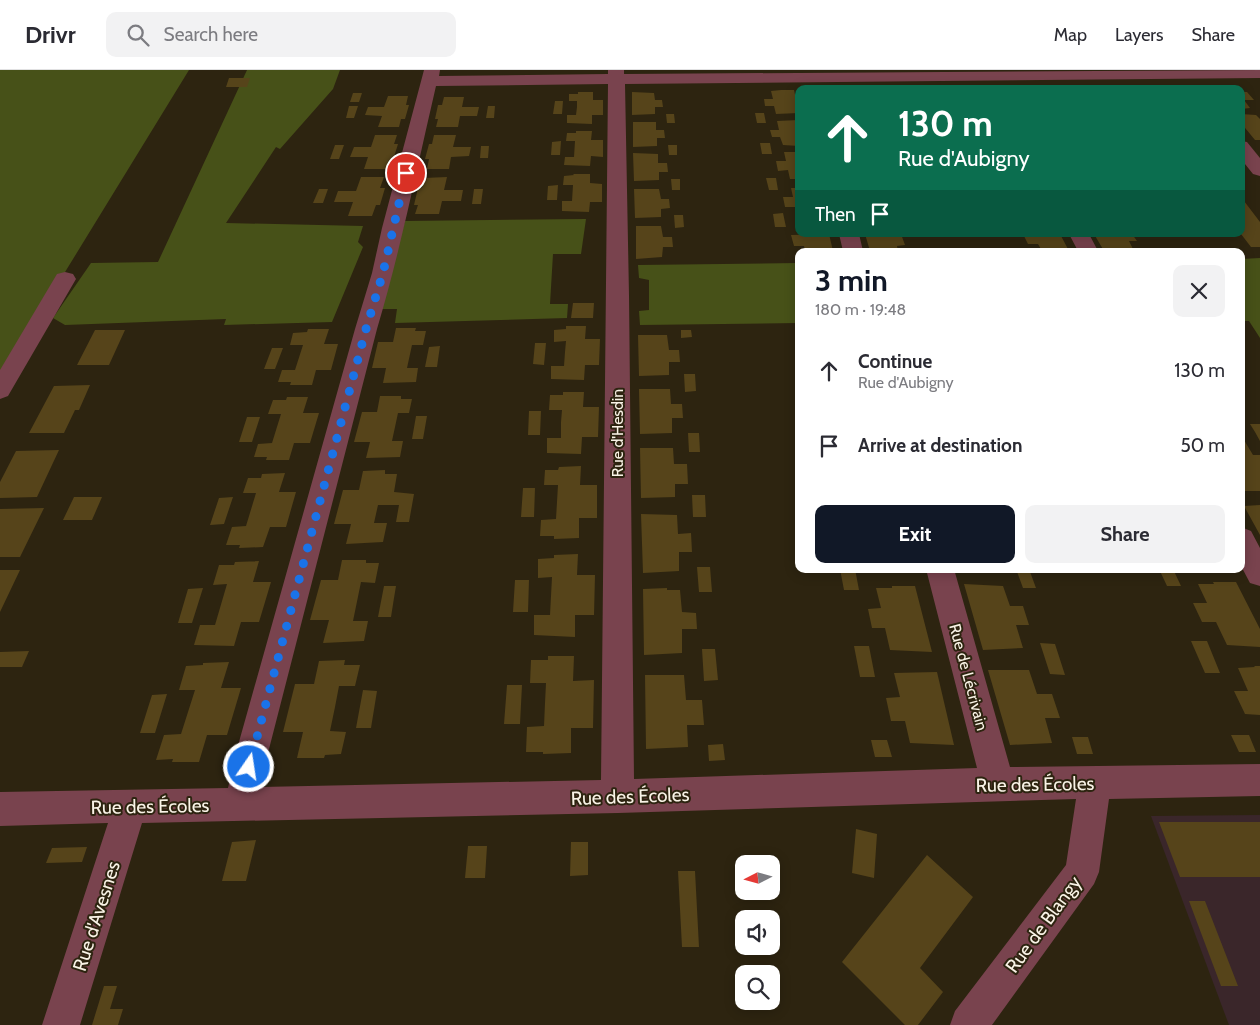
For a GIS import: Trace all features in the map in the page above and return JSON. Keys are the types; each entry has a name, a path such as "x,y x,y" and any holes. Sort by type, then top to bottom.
{"street":[{"path":"241,804 253,748 366,329 383,273 392,228 431,75 616,74 807,79 997,78 1183,72 1260,73"},
{"path":"1183,72 1193,85"},
{"name":"Rue d'Hesdin","path":"616,74 618,295 616,745 618,796"},
{"path":"1245,151 1260,170"},
{"path":"0,390 65,279"},
{"path":"1245,546 1260,574"},
{"name":"Rue de Lécrivain","path":"941,573 998,784"},
{"name":"Rue des Écoles","path":"0,809 618,796 998,784 1260,780"},
{"name":"Rue de Blangy","path":"969,1025 1082,872 1095,783"},
{"name":"Rue d'Avesnes","path":"61,1025 130,806"}],"shaded area":[{"path":"1260,815 1260,1025 1229,1025 1151,816"}],"green space":[{"path":"0,70 189,70 0,378"},
{"path":"247,70 340,70 333,89 280,149 276,147 226,223 363,226 358,242 363,247 332,322 224,325 226,319 65,325 53,318 91,263 158,262"},
{"path":"586,219 581,254 553,254 550,304 568,304 567,318 395,323 397,309 380,309 405,221"},
{"path":"1260,258 1260,338 1249,321 1245,321 1245,259"},
{"path":"795,263 795,323 640,325 639,311 649,310 649,280 639,278 638,265"}],"building":[{"path":"229,78 250,78 247,87 226,87"},
{"path":"794,90 795,113 776,114 774,106 765,106 764,99 773,99 771,91"},
{"path":"578,92 593,92 593,100 603,100 603,115 592,115 592,124 567,123 567,115 576,115 577,107 577,101 569,101 569,94 578,94"},
{"path":"632,92 654,93 655,100 662,100 663,107 655,107 655,114 632,115"},
{"path":"1245,92 1247,92 1254,100 1245,100"},
{"path":"353,93 362,93 359,102 350,102"},
{"path":"388,96 408,96 406,105 409,105 405,119 401,119 399,127 378,127 382,116 365,115 368,107 384,107"},
{"path":"444,97 464,97 462,107 479,107 477,116 460,116 458,127 436,127 438,119 435,119 438,105 442,105"},
{"path":"555,101 563,101 562,114 553,114"},
{"path":"1245,101 1250,108 1245,109"},
{"path":"349,106 358,106 354,118 346,118"},
{"path":"488,106 495,106 494,118 486,118"},
{"path":"755,113 764,113 766,123 757,123"},
{"path":"666,114 674,114 675,123 667,123"},
{"path":"1245,114 1256,115 1260,119 1260,140 1255,140 1245,128"},
{"path":"795,120 795,146 783,145 780,137 772,137 770,130 779,130 777,121"},
{"path":"633,122 656,122 656,130 664,130 665,138 657,138 657,146 633,147"},
{"path":"576,131 592,131 591,140 603,140 603,157 591,156 590,166 564,165 565,157 574,157 575,141 566,141 567,133 576,133"},
{"path":"375,135 397,135 394,144 398,144 393,160 389,160 386,169 364,169 368,157 350,157 354,147 371,147"},
{"path":"434,135 456,135 453,147 471,147 469,156 451,157 449,169 427,169 429,159 425,159 429,144 432,144"},
{"path":"561,141 560,155 551,155 552,142"},
{"path":"760,143 770,143 772,154 762,154"},
{"path":"335,145 344,145 339,159 330,159"},
{"path":"668,145 677,145 677,155 669,155"},
{"path":"481,146 489,146 488,158 480,158"},
{"path":"784,152 795,152 795,179 790,179 788,170 778,171 776,161 786,161"},
{"path":"633,153 658,154 658,163 667,163 668,172 659,172 659,180 634,181"},
{"path":"590,174 590,183 602,184 602,202 590,202 589,212 562,211 562,201 572,201 573,185 563,185 564,176"},
{"path":"361,177 384,177 380,188 385,188 380,205 376,205 372,216 348,216 353,202 334,202 338,191 356,191"},
{"path":"447,177 444,190 463,190 461,201 442,201 439,214 415,214 418,205 414,205 418,188 422,188 424,178"},
{"path":"766,178 776,178 778,190 769,190"},
{"path":"671,179 680,179 680,190 672,190"},
{"path":"558,185 557,200 547,200 548,186"},
{"path":"791,188 795,188 795,207 785,207 783,197 793,197"},
{"path":"319,189 328,189 323,203 313,203"},
{"path":"474,189 483,189 481,204 472,204"},
{"path":"634,189 659,189 661,199 669,199 670,208 661,209 661,217 635,218"},
{"path":"1245,202 1260,222 1260,247 1251,247 1243,237 1245,237"},
{"path":"783,213 786,227 775,227 773,214"},
{"path":"674,215 683,215 684,227 675,228"},
{"path":"636,226 661,226 663,237 672,237 673,247 663,247 662,257 636,259"},
{"path":"791,235 795,235 795,237 830,237 832,248 794,246"},
{"path":"866,237 902,237 905,245 897,246 897,248 869,248"},
{"path":"1024,237 1062,237 1067,248 1040,248 1038,244 1028,244"},
{"path":"1096,237 1134,237 1137,241 1129,241 1132,248 1102,248"},
{"path":"573,303 594,303 593,318 571,318"},
{"path":"566,326 586,326 585,339 600,339 599,365 585,365 584,380 551,379 551,366 564,366 566,341 554,342 554,330 566,329"},
{"path":"396,328 416,328 415,331 426,331 423,345 412,345 407,368 418,368 416,382 383,383 386,368 372,368 378,342 393,342"},
{"path":"308,329 329,329 324,344 338,344 331,370 316,370 312,385 290,385 291,382 278,382 282,370 295,370 303,345 290,345 293,333 307,332"},
{"path":"95,330 125,330 109,365 77,365"},
{"path":"681,330 691,330 692,337 681,338"},
{"path":"638,335 667,335 669,350 679,350 680,362 669,362 669,375 639,376"},
{"path":"535,343 546,343 544,365 533,364"},
{"path":"440,346 437,367 425,367 429,347"},
{"path":"272,348 283,348 275,369 264,369"},
{"path":"684,374 695,374 696,391 685,392"},
{"path":"90,385 79,410 75,410 64,433 29,433 54,386"},
{"path":"639,389 670,389 671,404 682,404 683,418 672,418 672,433 640,434"},
{"path":"563,392 584,392 583,407 599,407 598,437 582,437 581,454 547,453 547,438 561,438 562,410 549,410 550,395 563,395"},
{"path":"380,396 401,396 401,399 412,399 409,413 398,413 392,441 403,441 400,457 366,458 370,442 354,442 362,412 377,412"},
{"path":"287,397 308,397 303,413 319,413 310,443 294,443 289,460 266,460 267,457 254,457 258,444 272,443 281,414 268,414 273,400 286,400"},
{"path":"529,411 541,411 540,435 528,435"},
{"path":"416,416 427,416 423,439 412,439"},
{"path":"247,417 260,417 252,442 239,442"},
{"path":"1250,424 1260,424 1260,441 1255,432"},
{"path":"688,433 699,433 700,452 689,452"},
{"path":"1245,442 1253,455 1260,455 1260,491 1245,491"},
{"path":"640,448 673,448 674,464 687,464 688,484 675,484 675,497 641,498"},
{"path":"59,450 37,497 0,498 0,482 16,451"},
{"path":"581,466 580,485 597,485 597,518 579,518 579,538 554,539 554,536 540,536 541,520 556,519 558,485 544,485 545,470"},
{"path":"385,470 385,474 397,474 394,492 414,494 409,522 396,522 399,505 378,505 374,523 387,523 383,542 346,544 351,524 334,524 343,490 359,490 363,471"},
{"path":"285,473 279,492 296,492 286,527 270,527 263,547 239,548 240,545 226,545 232,527 246,526 256,493 243,493 248,478 261,478 262,474"},
{"path":"523,488 535,488 534,517 521,517"},
{"path":"692,495 705,495 706,517 693,517"},
{"path":"74,497 102,497 92,520 63,520"},
{"path":"233,497 224,524 210,525 219,498"},
{"path":"1260,505 1260,535 1245,508 1245,506"},
{"path":"44,508 20,557 0,557 0,509"},
{"path":"641,514 677,515 678,534 691,533 692,552 679,552 679,571 643,573"},
{"path":"578,554 577,575 595,575 594,615 575,615 575,637 534,635 534,615 550,615 552,577 538,578 538,559 554,558 554,555"},
{"path":"342,560 366,560 366,563 379,563 375,583 361,582 353,621 368,621 364,641 323,643 329,620 310,620 321,580 338,580"},
{"path":"259,561 253,582 271,582 259,622 241,622 234,646 194,645 200,625 215,625 227,584 213,585 219,565"},
{"path":"697,567 710,567 712,592 699,592"},
{"path":"0,570 20,570 0,612"},
{"path":"841,573 856,573 859,590 844,590"},
{"path":"1017,573 1030,573 1036,588 1023,588"},
{"path":"1161,573 1175,573 1181,586 1167,586"},
{"path":"515,580 529,580 528,612 513,612"},
{"path":"1213,582 1236,582 1260,629 1260,647 1227,645 1216,622 1202,622 1193,603 1207,603 1198,584 1214,584"},
{"path":"964,584 1003,586 1010,606 1023,606 1029,625 1016,625 1023,648 983,650"},
{"path":"384,586 396,586 391,617 378,617"},
{"path":"892,586 915,586 932,652 890,650 885,628 872,628 868,609 881,608 876,588 892,588"},
{"path":"203,588 192,623 178,623 188,589"},
{"path":"667,588 667,590 680,590 682,612 696,613 697,629 682,629 682,653 644,655 643,589"},
{"path":"1191,641 1207,641 1220,673 1205,673"},
{"path":"1040,643 1055,644 1065,675 1050,674"},
{"path":"854,646 869,646 875,677 860,677"},
{"path":"702,649 715,649 718,680 704,681"},
{"path":"29,651 22,667 0,667 0,652"},
{"path":"548,656 574,656 573,681 594,680 593,728 571,728 571,753 543,754 543,752 526,752 527,727 544,726 546,683 530,683 531,660 548,660"},
{"path":"345,660 344,665 360,665 355,686 339,686 330,731 346,732 341,754 325,755 324,758 297,758 303,732 283,732 295,684 314,684 319,661"},
{"path":"229,662 221,688 241,688 227,735 207,735 199,762 172,762 173,759 156,760 164,735 181,734 195,690 179,690 186,666"},
{"path":"1260,666 1260,715 1245,714 1234,691 1248,691 1238,668"},
{"path":"988,670 1029,670 1037,694 1052,694 1060,718 1045,718 1052,743 1010,745"},
{"path":"937,672 954,745 910,743 905,721 891,721 886,698 900,697 894,673"},
{"path":"645,675 684,675 686,700 702,700 704,725 687,725 688,747 646,749"},
{"path":"507,685 522,685 520,724 504,724"},
{"path":"363,690 377,691 371,728 356,728"},
{"path":"167,694 155,733 140,733 152,695"},
{"path":"1231,735 1249,735 1256,752 1239,752"},
{"path":"1072,737 1088,737 1093,754 1077,754"},
{"path":"871,740 887,740 892,757 875,757"},
{"path":"723,744 725,760 709,761 708,745"},
{"path":"1159,822 1260,822 1260,877 1180,877"},
{"path":"856,829 877,834 874,878 852,873"},
{"path":"256,840 246,881 222,881 232,842"},
{"path":"571,842 588,842 588,875 570,876"},
{"path":"468,846 487,846 485,878 465,878"},
{"path":"87,847 82,862 46,863 52,848"},
{"path":"927,855 973,897 920,968 943,992 918,1025 905,1025 842,962"},
{"path":"678,871 695,871 699,947 682,947"},
{"path":"1189,901 1205,901 1238,986 1221,986"},
{"path":"104,986 117,986 110,1009 123,1009 118,1025 92,1025"}],"route":[{"path":"249,767 366,329 383,273 406,173"}]}
